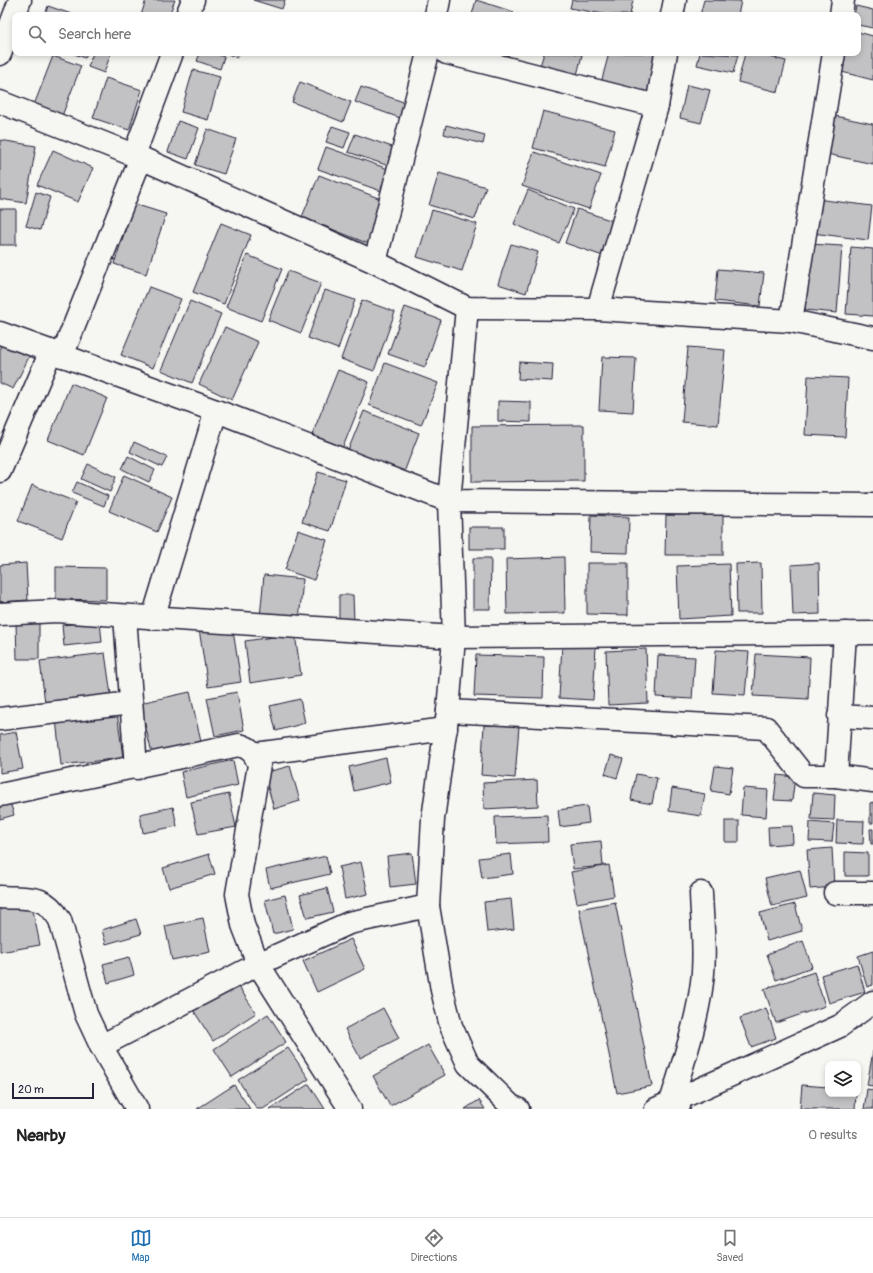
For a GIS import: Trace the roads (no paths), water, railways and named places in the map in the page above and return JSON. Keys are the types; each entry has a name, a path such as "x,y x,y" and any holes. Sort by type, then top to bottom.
{"street":[{"path":"16,12 20,0"},
{"path":"188,12 193,0"},
{"path":"437,12 439,0"},
{"path":"673,12 675,0"},
{"path":"841,12 843,0"},
{"path":"0,54 12,22"},
{"path":"0,471 56,353 137,156 171,56"},
{"path":"375,262 427,56"},
{"path":"459,56 657,106"},
{"path":"598,309 657,106 665,56"},
{"path":"791,321 834,56"},
{"path":"0,102 137,156 375,262 467,308 598,309 791,321 873,338"},
{"path":"467,308 449,501 454,637 447,720 433,819 428,906 442,990 451,1026 468,1064 511,1106 518,1109"},
{"path":"0,333 216,411 449,501 873,504"},
{"path":"152,618 216,411"},
{"path":"0,614 56,611 454,637 873,633"},
{"path":"125,616 136,768"},
{"path":"836,776 845,633"},
{"path":"0,719 131,704"},
{"path":"839,716 873,718"},
{"path":"255,754 447,720 766,728 804,776 836,776 873,780"},
{"path":"0,795 136,768 239,745 255,754 259,765 237,894 243,925 258,964 350,1109"},
{"path":"835,893 873,893"},
{"path":"671,1107 692,1031 702,981 703,944 701,894"},
{"path":"0,897 40,899 53,908 62,927 86,1014 101,1046 137,1109"},
{"path":"101,1046 258,964 349,923 428,906"},
{"path":"671,1107 840,1026 873,1002"}]}
